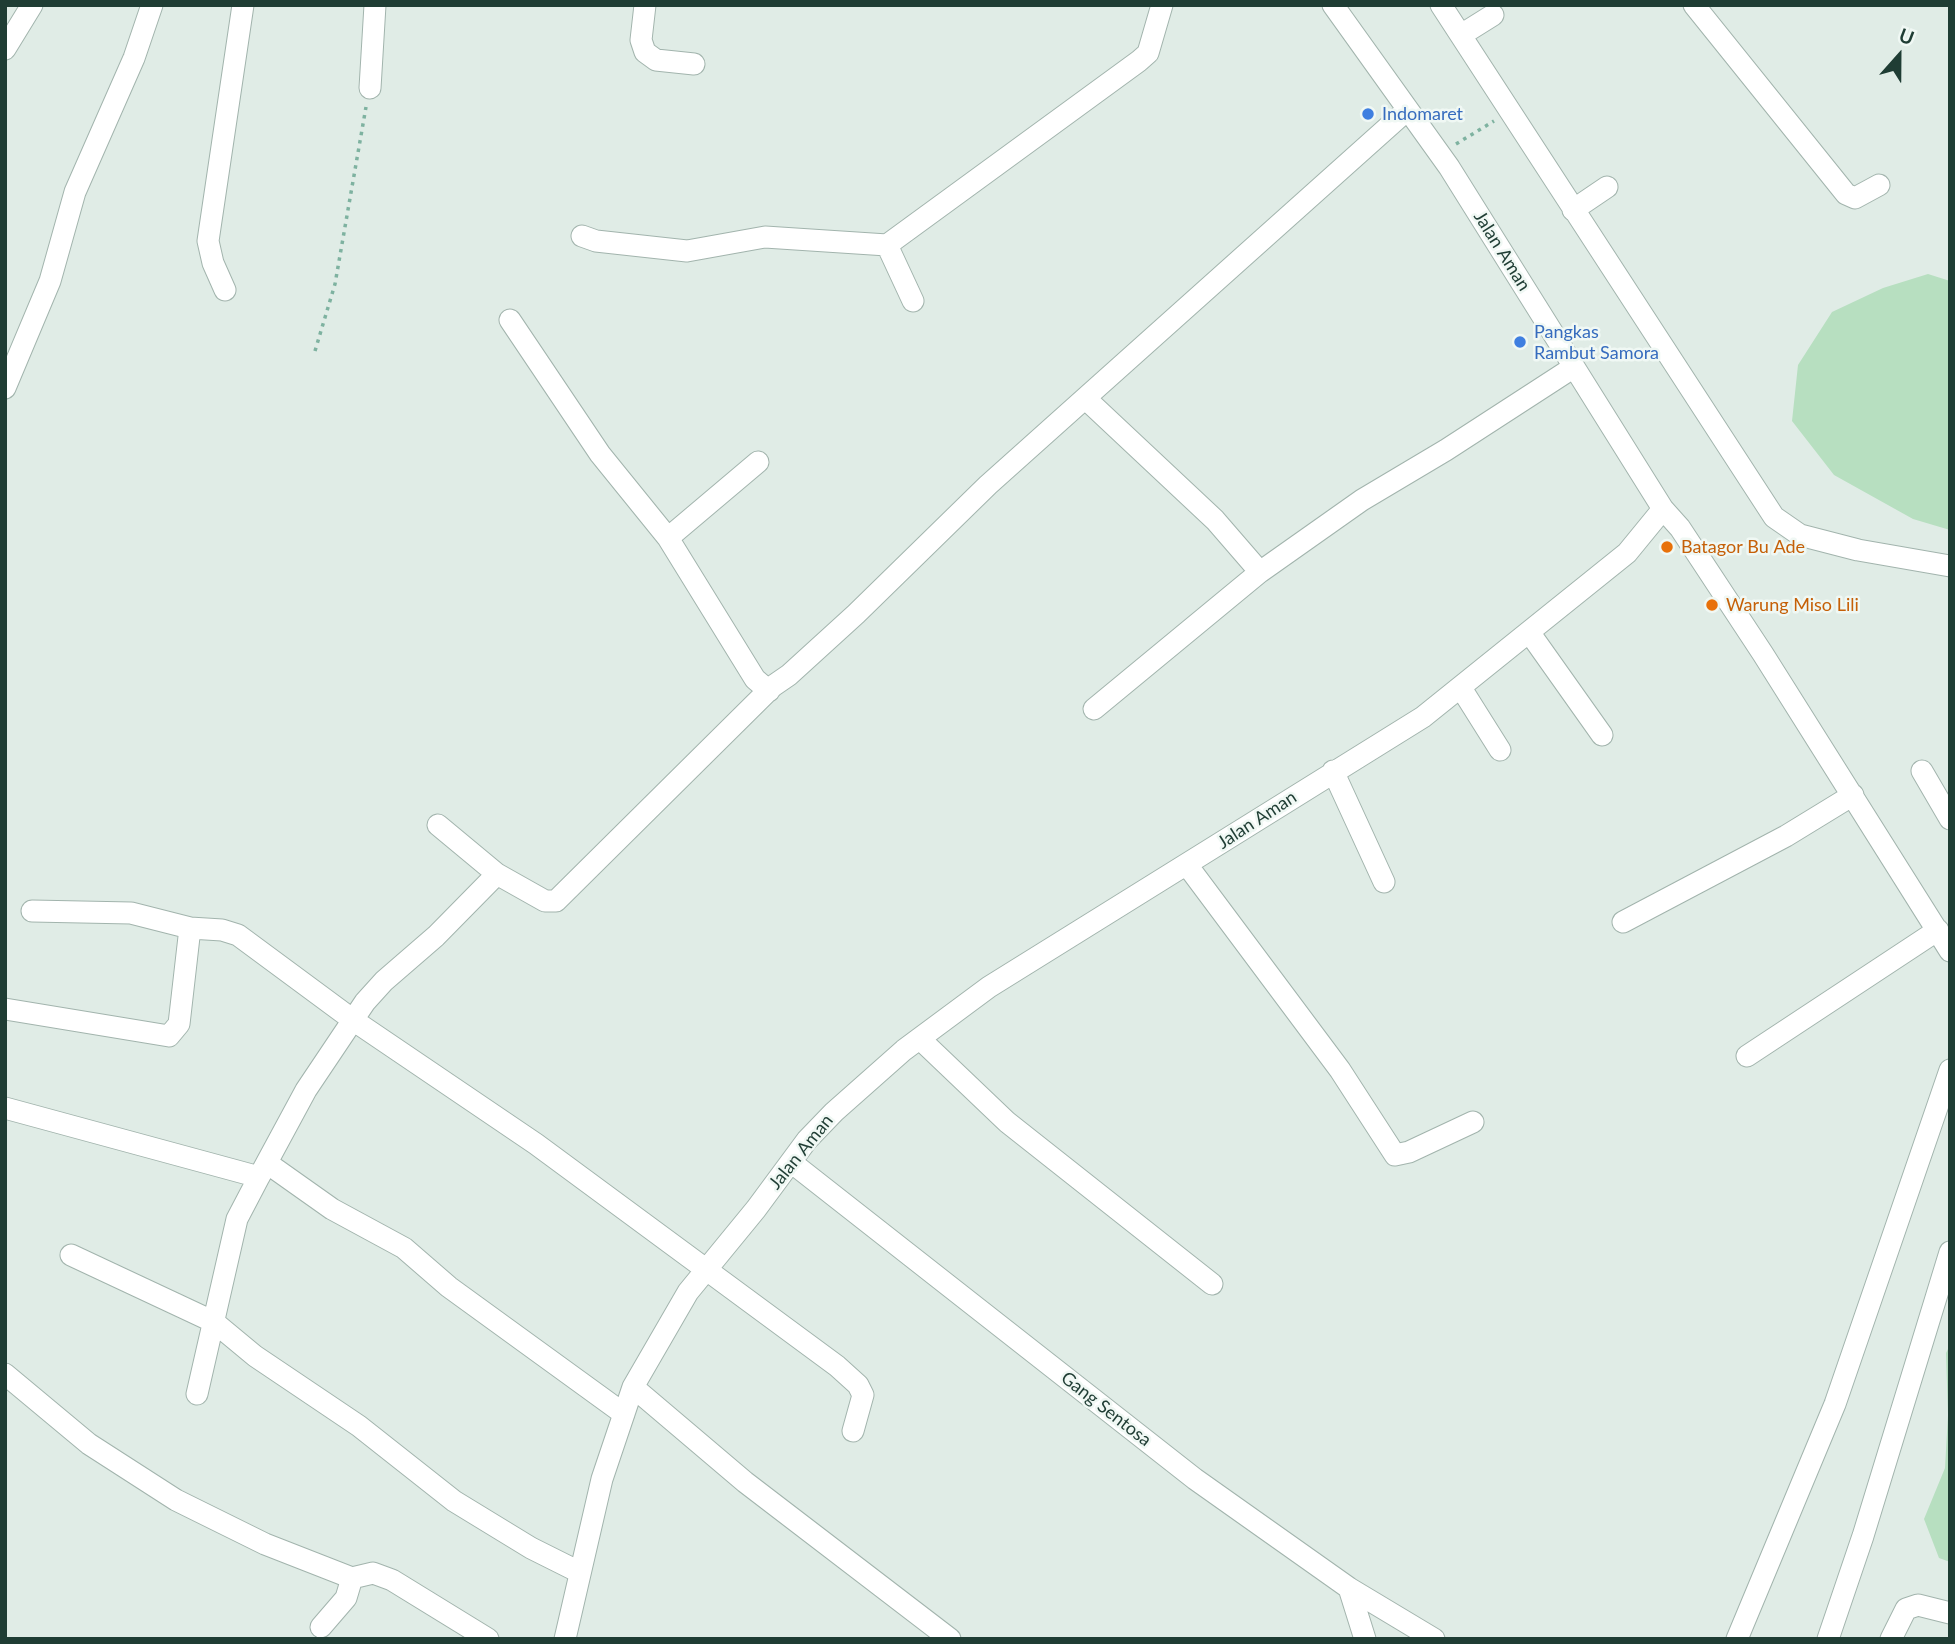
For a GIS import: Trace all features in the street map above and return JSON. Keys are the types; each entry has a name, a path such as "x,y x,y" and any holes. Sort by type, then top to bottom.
{"street":[{"path":"5,49 32,5"},
{"path":"5,388 50,281 75,192 124,81 152,5"},
{"path":"225,290 213,263 208,241 243,5"},
{"path":"370,88 375,5"},
{"path":"645,5 640,40 645,52 656,60 694,64"},
{"path":"582,236 596,241 687,251 765,237 887,245 1139,61 1148,53 1162,5"},
{"name":"Jalan Aman","path":"565,1639 602,1479 633,1387 688,1292 834,1112 920,1039 989,987 1423,717 1628,553 1663,509 1439,154 1333,5"},
{"path":"1441,5 1774,517 1800,535 1858,550 1950,566"},
{"path":"1695,5 1846,194 1855,198 1879,185"},
{"path":"1461,35 1493,15"},
{"path":"438,825 497,874 545,901 556,901 769,691 847,623 988,485 1406,111"},
{"path":"1573,210 1607,187"},
{"path":"887,245 913,301"},
{"path":"510,320 593,445 668,538 755,678 769,691"},
{"path":"1094,709 1260,572 1362,500 1446,450 1574,367"},
{"path":"1086,398 1215,520 1260,572"},
{"path":"668,538 758,462"},
{"path":"1663,509 1695,551 1950,951"},
{"path":"1529,632 1602,734"},
{"path":"1461,688 1500,750"},
{"path":"1333,771 1384,882"},
{"path":"1922,771 1950,820"},
{"path":"1623,922 1786,836 1853,795"},
{"path":"1188,865 1340,1070 1395,1155 1409,1152 1473,1122"},
{"path":"197,1394 237,1219 306,1090 353,1020 384,981 436,936 497,874"},
{"path":"32,911 131,913 190,928 222,930 238,935 353,1020 536,1144 837,1366 858,1385 863,1395 863,1403 853,1431"},
{"path":"5,1009 169,1036 179,1024 190,928"},
{"path":"1747,1056 1938,930"},
{"path":"920,1039 1007,1122 1212,1284"},
{"path":"1737,1639 1835,1404 1950,1070"},
{"path":"5,1108 263,1170 404,1248 449,1287 624,1414"},
{"name":"Gang Sentosa","path":"791,1162 1195,1479 1349,1588 1434,1639"},
{"path":"1828,1639 1863,1536 1950,1252"},
{"path":"71,1255 214,1322 255,1356 382,1443 454,1502 531,1548 579,1572"},
{"path":"5,1374 89,1444 176,1500 265,1544 352,1578 373,1573 392,1580 488,1639"},
{"path":"633,1387 745,1482 950,1639"},
{"path":"321,1628 346,1598 352,1578"},
{"path":"1349,1588 1365,1639"},
{"path":"1891,1639 1906,1609 1918,1605 1950,1613"}],"path":[{"path":"315,351 335,284 370,88"},
{"path":"1439,154 1509,112"}],"green space":[{"path":"1928,274 1950,281 1950,530 1913,519 1834,475 1792,421 1798,365 1832,312 1883,288"},
{"path":"1950,1345 1950,1562 1939,1558 1924,1519 1945,1468 1948,1415 1946,1353"}],"place":[{"name":"Indomaret","path":"1368,114"},
{"name":"Pangkas Rambut Samora","path":"1520,342"},
{"name":"Batagor Bu Ade","path":"1667,547"},
{"name":"Warung Miso Lili","path":"1712,605"}]}
